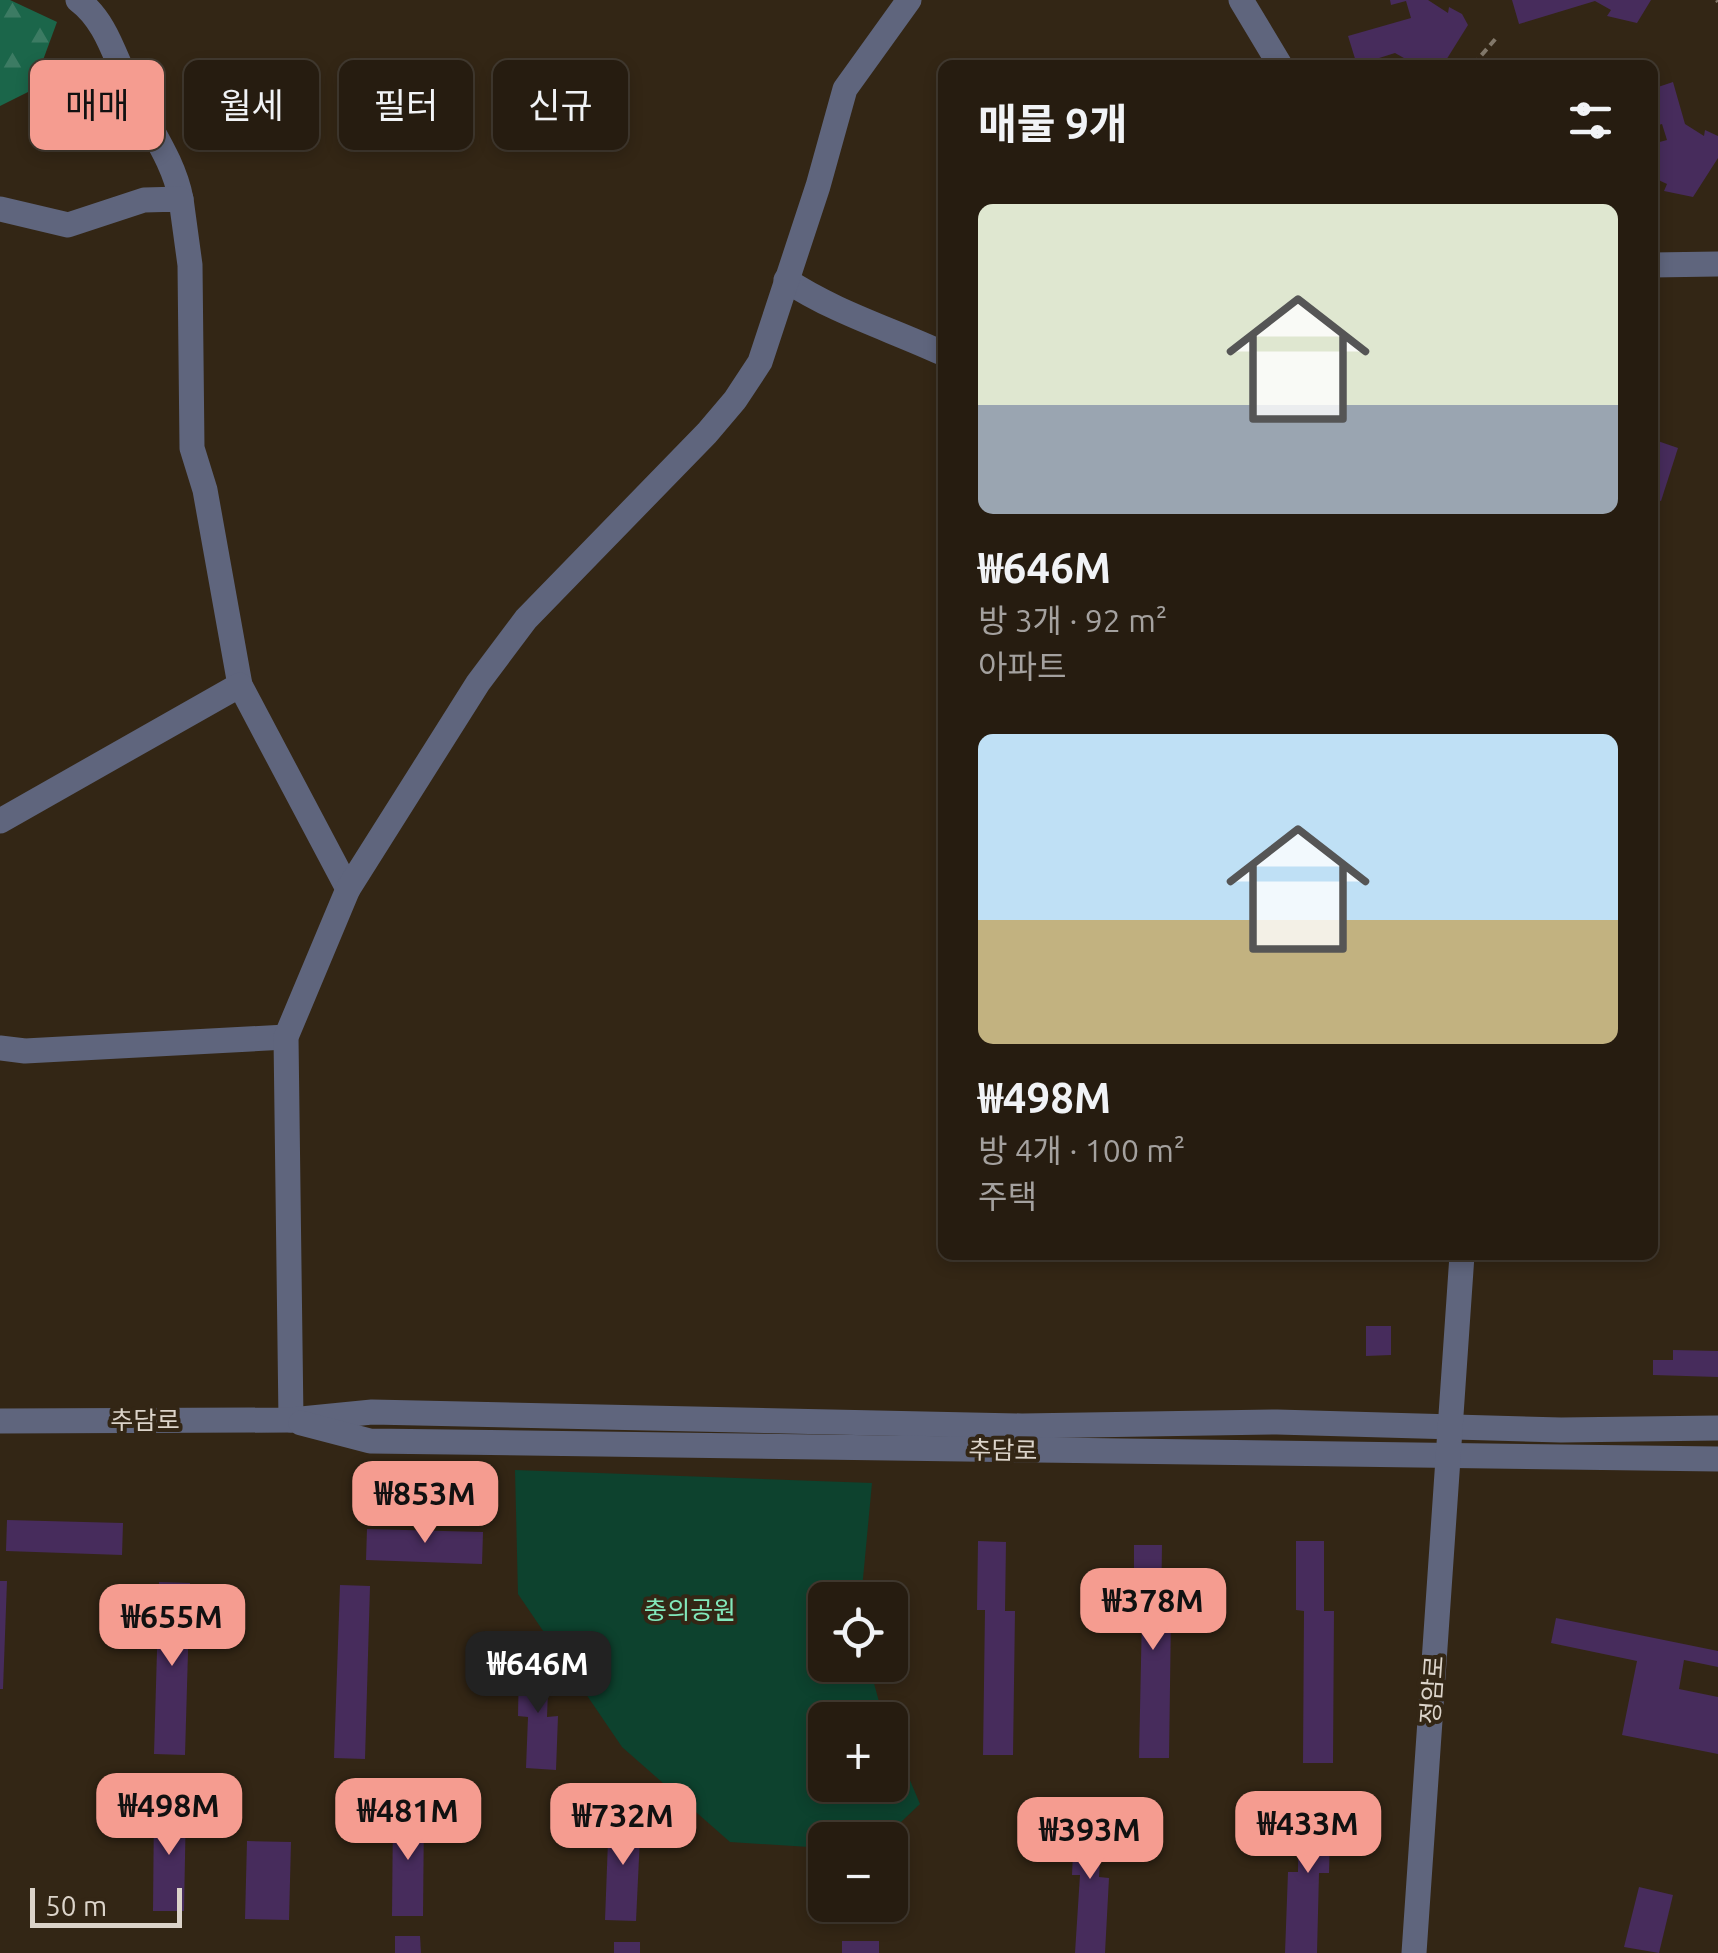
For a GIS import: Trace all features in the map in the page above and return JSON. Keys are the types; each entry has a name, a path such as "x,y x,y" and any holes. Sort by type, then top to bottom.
{"street":[{"path":"78,0 92,11 176,172 190,264 192,448 206,490 240,685 348,889"},
{"path":"291,1420 286,1037 348,889 478,683 526,619 736,400 760,362 845,90 908,0"},
{"path":"1241,0 1277,60"},
{"path":"0,209 68,225 144,200 181,199"},
{"path":"1658,265 1718,264"},
{"path":"786,280 818,302 938,352"},
{"path":"0,822 240,685"},
{"path":"0,1048 25,1051 286,1037"},
{"path":"1451,1428 1462,1260"},
{"name":"추담로","path":"0,1421 291,1420 372,1412 1022,1426 1277,1422 1451,1428 1718,1428"},
{"name":"추담로","path":"291,1420 370,1440 1718,1459"},
{"name":"정암로","path":"1414,1953 1451,1428"}],"path":[{"path":"1477,60 1498,36"}],"green space":[{"path":"0,0 10,0 57,22 43,60 30,60 30,91 0,106"},
{"name":"충의공원","path":"515,1470 872,1483 863,1582 808,1582 808,1682 874,1682 879,1702 808,1702 808,1802 908,1802 908,1776 920,1804 901,1822 808,1822 808,1847 730,1842 622,1747 518,1594"}],"building":[{"path":"1390,0 1428,0 1448,13 1449,7 1462,14 1468,25 1446,60 1407,60 1395,53 1373,60 1355,60 1348,36 1411,18 1406,1 1391,5"},
{"path":"1512,0 1651,0 1637,23 1607,16 1611,10 1595,1 1519,24"},
{"path":"1673,82 1685,124 1704,136 1705,130 1718,136 1718,158 1693,197 1664,191 1667,184 1658,180 1658,142 1667,140 1662,124 1658,125 1658,87"},
{"path":"1658,441 1678,448 1661,501 1658,500"},
{"path":"1366,1326 1391,1326 1391,1355 1366,1356"},
{"path":"1673,1350 1718,1351 1718,1377 1653,1375 1653,1360 1673,1360"},
{"path":"7,1520 123,1523 122,1555 6,1551"},
{"path":"367,1529 483,1532 482,1564 366,1560"},
{"path":"978,1541 1006,1542 1005,1611 1015,1611 1013,1755 983,1755 985,1610 977,1610"},
{"path":"1296,1541 1324,1541 1324,1611 1334,1611 1333,1763 1303,1763 1304,1611 1296,1610"},
{"path":"1134,1545 1162,1545 1161,1614 1171,1614 1169,1758 1139,1758 1142,1613 1134,1613"},
{"path":"0,1581 7,1581 3,1689 0,1689"},
{"path":"159,1582 190,1583 185,1755 154,1754"},
{"path":"340,1585 370,1586 365,1759 334,1758"},
{"path":"1556,1618 1718,1651 1718,1667 1684,1660 1679,1689 1718,1697 1718,1754 1622,1735 1637,1661 1551,1643"},
{"path":"519,1662 549,1663 547,1717 558,1716 556,1770 526,1768 528,1717 518,1716"},
{"path":"1299,1799 1331,1800 1329,1873 1319,1873 1317,1953 1285,1953 1288,1872 1298,1872"},
{"path":"154,1805 186,1805 184,1911 153,1911"},
{"path":"1075,1807 1103,1808 1099,1877 1109,1878 1105,1953 1075,1953 1080,1875 1072,1875"},
{"path":"393,1810 424,1811 423,1916 392,1916"},
{"path":"609,1815 641,1816 636,1921 605,1920"},
{"path":"247,1841 291,1842 289,1920 245,1919"},
{"path":"1639,1887 1673,1895 1659,1953 1624,1947"},
{"path":"395,1936 420,1936 421,1953 395,1953"},
{"path":"842,1941 879,1941 879,1953 842,1953"},
{"path":"614,1942 640,1942 640,1953 614,1953"}]}
